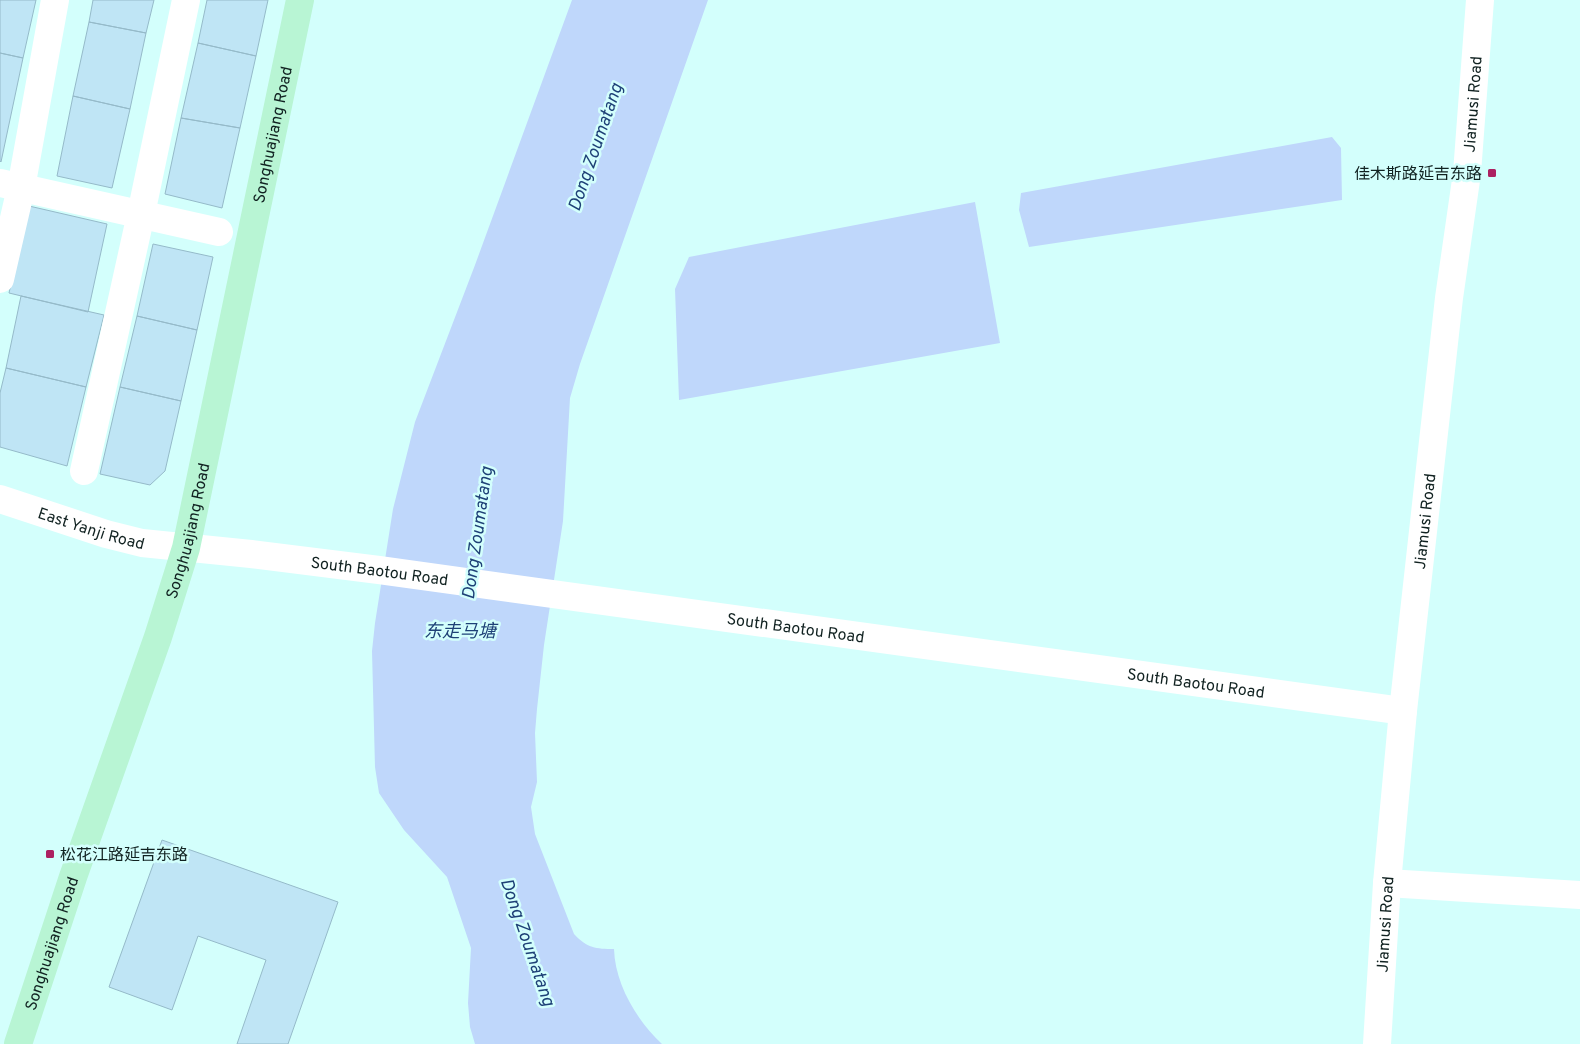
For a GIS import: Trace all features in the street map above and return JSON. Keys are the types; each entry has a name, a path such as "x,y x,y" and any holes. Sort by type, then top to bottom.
{"main road":[{"name":"Songhuajiang Road","path":"18,1044 158,637 186,548 300,0"}],"street":[{"path":"0,279 10,186 55,0"},
{"path":"84,471 186,0"},
{"name":"Jiamusi Road","path":"1377,1044 1387,883 1402,711 1449,298 1467,173 1480,0"},
{"path":"10,186 219,232"},
{"name":"East Yanji Road","path":"0,498 106,534 142,543 186,548"},
{"name":"South Baotou Road","path":"186,548 379,570 1402,711"},
{"path":"1387,883 1580,894"}],"water":[{"name":"东走马塘","path":"572,0 708,0 580,364 570,398 563,521 544,645 535,733 537,782 531,807 535,834 574,934 592,947 614,949 618,975 629,1001 644,1024 662,1044 475,1044 470,1027 468,1003 471,948 447,877 404,830 379,793 375,767 372,651 393,509 415,422"},
{"path":"1332,137 1341,148 1342,200 1029,247 1019,210 1021,193"},
{"path":"975,202 1000,343 679,400 675,289 689,257"}],"building":[{"path":"0,0 36,0 23,58 0,53"},
{"path":"93,0 154,0 146,33 89,22"},
{"path":"207,0 268,0 256,56 198,43"},
{"path":"89,22 146,33 130,109 73,96"},
{"path":"198,43 256,56 240,128 181,118"},
{"path":"0,53 23,58 1,162 0,161"},
{"path":"73,96 130,109 112,188 57,176"},
{"path":"181,118 240,128 222,208 165,194"},
{"path":"29,206 107,224 88,312 9,293"},
{"path":"153,244 213,257 197,330 137,316"},
{"path":"21,296 104,315 86,387 6,368"},
{"path":"137,316 197,330 181,401 120,387"},
{"path":"6,368 86,387 67,466 0,447 0,393"},
{"path":"120,387 181,401 165,471 150,485 100,474"},
{"path":"162,840 338,902 288,1044 237,1044 266,960 198,936 172,1010 109,987"}],"place":[{"name":"佳木斯路延吉东路","path":"1492,173"},
{"name":"松花江路延吉东路","path":"50,854"}],"water label":[{"name":"Dong Zoumatang","path":"595,147"},
{"name":"Dong Zoumatang","path":"477,533"},
{"name":"Dong Zoumatang","path":"528,942"}]}
